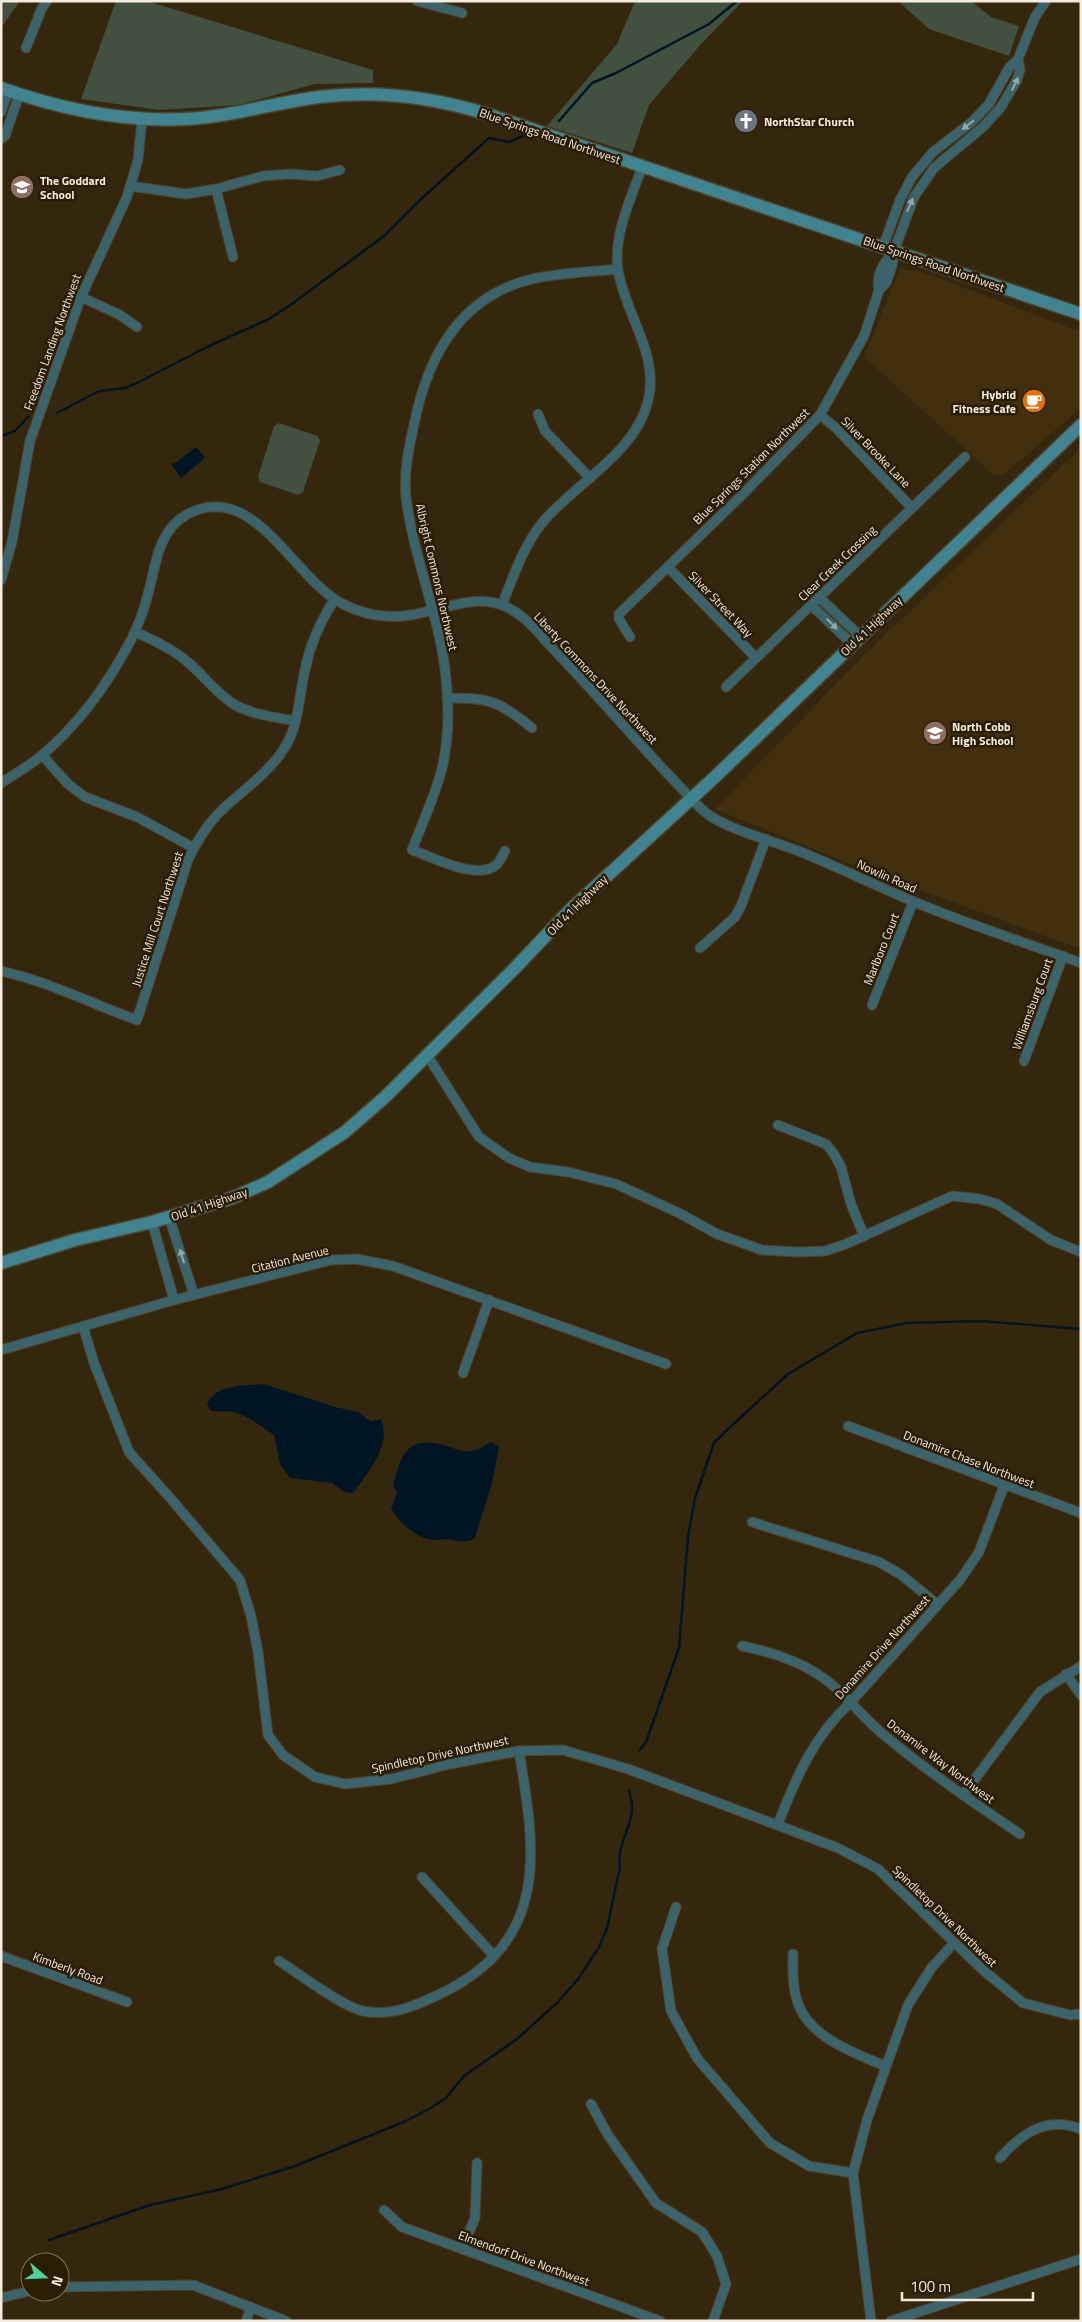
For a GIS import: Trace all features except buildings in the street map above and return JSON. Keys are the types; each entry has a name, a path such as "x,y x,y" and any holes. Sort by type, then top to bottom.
{"main road":[{"name":"Blue Springs Road Northwest","path":"9,91 61,108 142,119 184,119 219,116 300,100 338,95 399,96 463,107 1081,314"},
{"name":"Old 41 Highway","path":"1,1263 75,1240 152,1222 232,1198 268,1182 345,1132 385,1096 516,968 571,909 691,799 1081,425"}],"street":[{"path":"26,48 42,8 47,1"},
{"path":"416,1 462,13"},
{"name":"Blue Springs Station Northwest","path":"630,637 619,619 619,614 820,415 859,348 879,290 886,283 889,275 888,249 900,200 912,178 933,152 983,112 996,95 1009,68 1018,60 1035,17 1046,1"},
{"path":"1,112 9,91"},
{"path":"1,139 4,136 9,91"},
{"name":"Freedom Landing Northwest","path":"1,580 12,542 30,441 81,298 130,186 138,160 142,119"},
{"path":"502,604 523,554 536,532 550,515 626,443 637,428 646,408 651,386 648,358 618,269 618,248 622,228 642,167"},
{"path":"130,186 172,194 216,189 263,176 290,174 317,176 340,170"},
{"path":"216,189 233,257"},
{"name":"Albright Commons Northwest","path":"505,851 498,864 489,870 481,872 466,869 412,850 441,770 446,740 447,698 444,661 408,512 405,480 408,451 420,398 434,358 454,328 465,316 504,289 538,278 618,269"},
{"path":"81,298 120,315 137,327"},
{"path":"538,414 545,431 590,478"},
{"name":"Silver Brooke Lane","path":"820,415 836,428 912,508"},
{"name":"Clear Creek Crossing","path":"726,687 965,457"},
{"name":"Liberty Commons Drive Northwest","path":"1,784 42,755 77,719 111,673 135,632 148,594 158,552 167,532 181,518 207,508 226,508 249,517 314,584 334,600 358,611 377,616 408,616 472,601 488,601 511,608 527,622 691,799"},
{"name":"Silver Street Way","path":"668,567 756,658"},
{"path":"819,597 856,640"},
{"name":"Justice Mill Court Northwest","path":"1,971 41,982 88,1003 137,1020 183,874 194,848 221,811 278,757 289,740 313,640 334,600"},
{"path":"811,605 856,640"},
{"path":"135,632 181,656 218,692 235,705 252,712 295,721"},
{"path":"447,698 480,698 496,703 512,712 532,728"},
{"path":"42,755 68,784 85,797 137,817 194,848"},
{"name":"Nowlin Road","path":"691,799 716,820 766,839 913,902 1081,963"},
{"path":"700,948 735,917 741,906 766,839"},
{"name":"Marlboro Court","path":"872,1005 913,902"},
{"name":"Williamsburg Court","path":"1024,1061 1063,956"},
{"path":"427,1055 479,1137 508,1158 530,1167 568,1172 616,1184 679,1213 717,1234 762,1250 825,1251 864,1236 952,1196 980,1199 997,1204 1051,1240 1081,1252"},
{"path":"778,1125 826,1144 834,1154 841,1167 851,1204 864,1236"},
{"path":"169,1217 194,1295"},
{"path":"152,1222 174,1300"},
{"name":"Citation Avenue","path":"1,1350 174,1300 331,1260 356,1259 393,1266 666,1364"},
{"path":"463,1373 489,1300"},
{"name":"Spindletop Drive Northwest","path":"83,1326 94,1363 129,1452 240,1580 251,1616 258,1652 268,1735 283,1755 315,1777 345,1784 391,1779 450,1764 519,1751 563,1750 628,1768 838,1848 878,1869 983,1970 1023,2003 1070,2015 1081,2014"},
{"name":"Donamire Chase Northwest","path":"848,1426 1004,1486 1081,1513"},
{"name":"Donamire Drive Northwest","path":"778,1824 807,1756 834,1718 850,1703 960,1580 979,1552 1004,1486"},
{"path":"752,1522 878,1562 900,1574 937,1604"},
{"name":"Donamire Way Northwest","path":"742,1646 771,1652 798,1663 837,1689 883,1734 964,1795 1020,1834"},
{"path":"964,1795 1040,1692 1081,1666"},
{"path":"1066,1674 1081,1695"},
{"path":"279,1961 362,2011 387,2014 417,2006 476,1974 494,1956 516,1928 527,1897 532,1843 519,1751"},
{"path":"422,1877 494,1956"},
{"path":"676,1907 662,1949 671,2011 697,2058 770,2143 809,2166 853,2173"},
{"path":"872,2321 853,2173 867,2120 908,2005 932,1967 954,1943"},
{"path":"793,1954 796,1998 807,2021 829,2040 885,2066"},
{"name":"Kimberly Road","path":"1,1956 127,2002"},
{"path":"591,2104 608,2135 656,2203 702,2232 718,2256 726,2284 713,2321"},
{"path":"1000,2158 1018,2138 1041,2126 1068,2124 1081,2129"},
{"path":"462,2249 475,2218 477,2163"},
{"name":"Elmendorf Drive Northwest","path":"384,2210 402,2227 660,2321"},
{"path":"891,2321 1081,2259"},
{"path":"70,2287 193,2285 286,2321"},
{"path":"1,2298 20,2293"},
{"path":"246,2321 251,2307"}],"shaded area":[{"path":"900,269 922,272 1081,332 1081,408 1003,475 994,475 864,357"},
{"name":"North Cobb High School","path":"1081,448 1081,949 860,868 715,809 862,657"}],"green space":[{"path":"1,1 20,1 1,28"},
{"path":"116,1 147,1 373,70 373,83 315,84 238,105 159,110 81,99"},
{"path":"635,1 743,1 701,44 649,105 632,153 547,126 617,44"},
{"path":"898,1 971,1 991,17 1019,26 1009,56 929,29"},
{"path":"279,423 318,436 320,441 303,492 298,495 260,482 258,477 274,426"}],"water":[{"path":"196,447 205,458 181,478 171,464"},
{"path":"264,1384 335,1407 358,1412 371,1421 381,1419 384,1429 381,1449 371,1468 353,1493 345,1492 332,1483 290,1478 280,1464 274,1435 239,1414 231,1411 213,1411 207,1405 216,1393 231,1387"},
{"path":"491,1442 499,1447 492,1483 475,1538 464,1542 427,1539 414,1533 398,1519 391,1508 397,1493 393,1486 403,1457 414,1445 432,1443 460,1450 473,1451"}],"waterway":[{"path":"559,121 592,83 616,73 709,24 737,1"},
{"path":"57,413 99,391 125,388 137,383 207,347 267,320 384,236 421,199 489,138 509,142 523,136"},
{"path":"1,436 15,431 28,417"},
{"path":"640,1750 646,1742 679,1648 688,1537 695,1498 714,1443 727,1430 788,1374 857,1333 907,1323 982,1321 1081,1329"},
{"path":"49,2240 150,2205 222,2189 295,2166 406,2121 446,2098 464,2076 517,2039 558,2002 578,1979 599,1947 607,1928 620,1867 620,1852 631,1817 632,1805 629,1790"}],"place":[{"name":"NorthStar Church","path":"746,121"},
{"name":"The Goddard School","path":"22,187"},
{"name":"Hybrid Fitness Cafe","path":"1034,401"},
{"name":"North Cobb High School","path":"935,733"}]}
